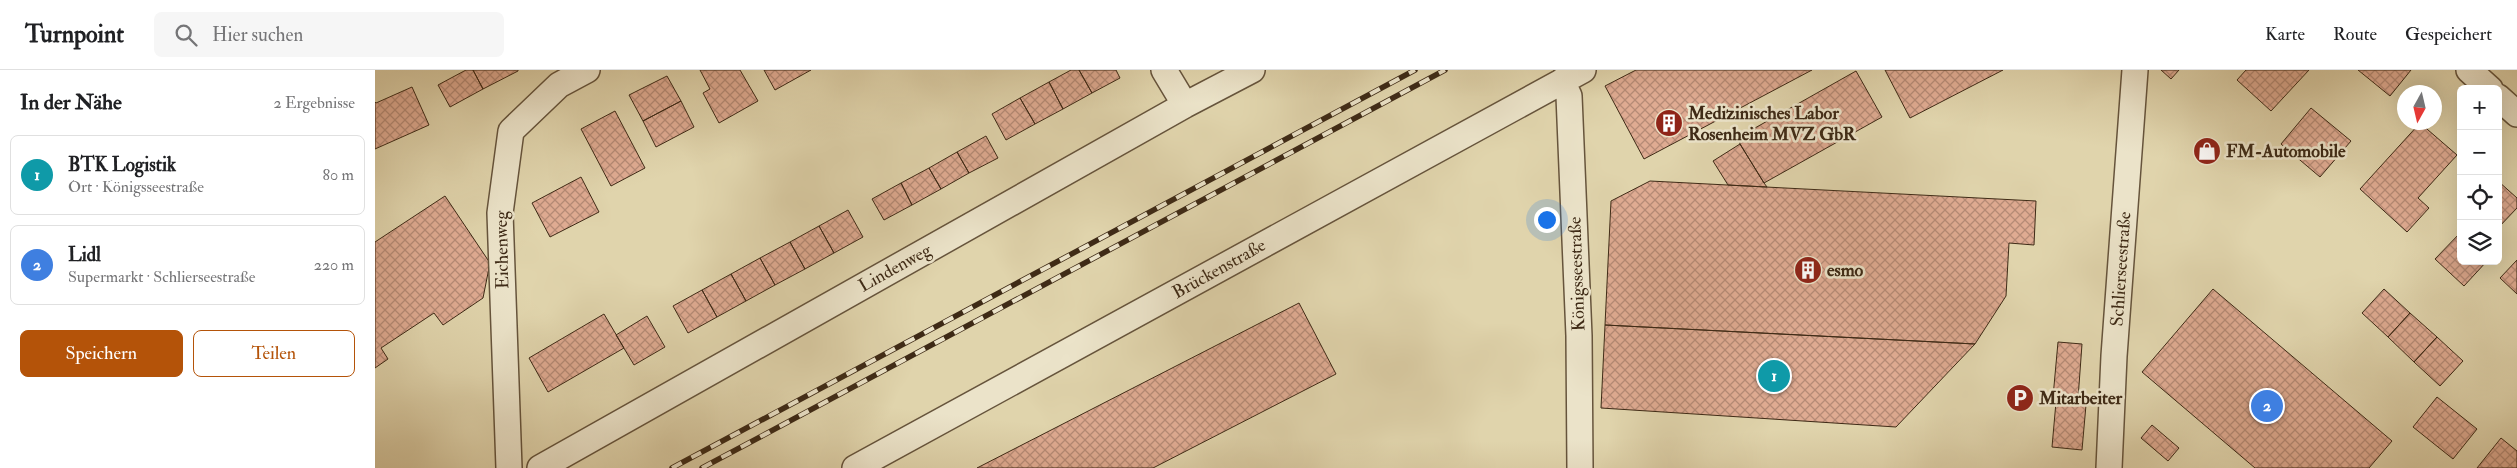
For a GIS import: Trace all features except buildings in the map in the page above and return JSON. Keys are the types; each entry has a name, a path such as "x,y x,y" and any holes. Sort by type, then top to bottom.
{"street":[{"name":"Eichenweg","path":"509,468 500,213 511,131 559,85 587,70"},
{"path":"1164,70 1185,105"},
{"name":"Lindenweg","path":"540,468 1185,105 1252,70"},
{"name":"Schlierseestraße","path":"2109,468 2114,356 2135,70"},
{"path":"2469,70 2486,85"},
{"name":"Brückenstraße","path":"855,468 1573,76"},
{"name":"Königsseestraße","path":"1573,76 1569,96 1579,336 1580,468"},
{"path":"2502,101 2517,114"}],"railway":[{"path":"672,468 1415,70"},
{"path":"702,468 1445,70"}],"place":[{"name":"Medizinisches Labor Rosenheim MVZ GbR","path":"1669,123"},
{"name":"FM-Automobile","path":"2207,151"},
{"name":"esmo","path":"1808,270"},
{"name":"BTK Logistik","path":"1774,376"},
{"name":"Mitarbeiter","path":"2020,398"},
{"name":"Lidl","path":"2267,406"}]}
